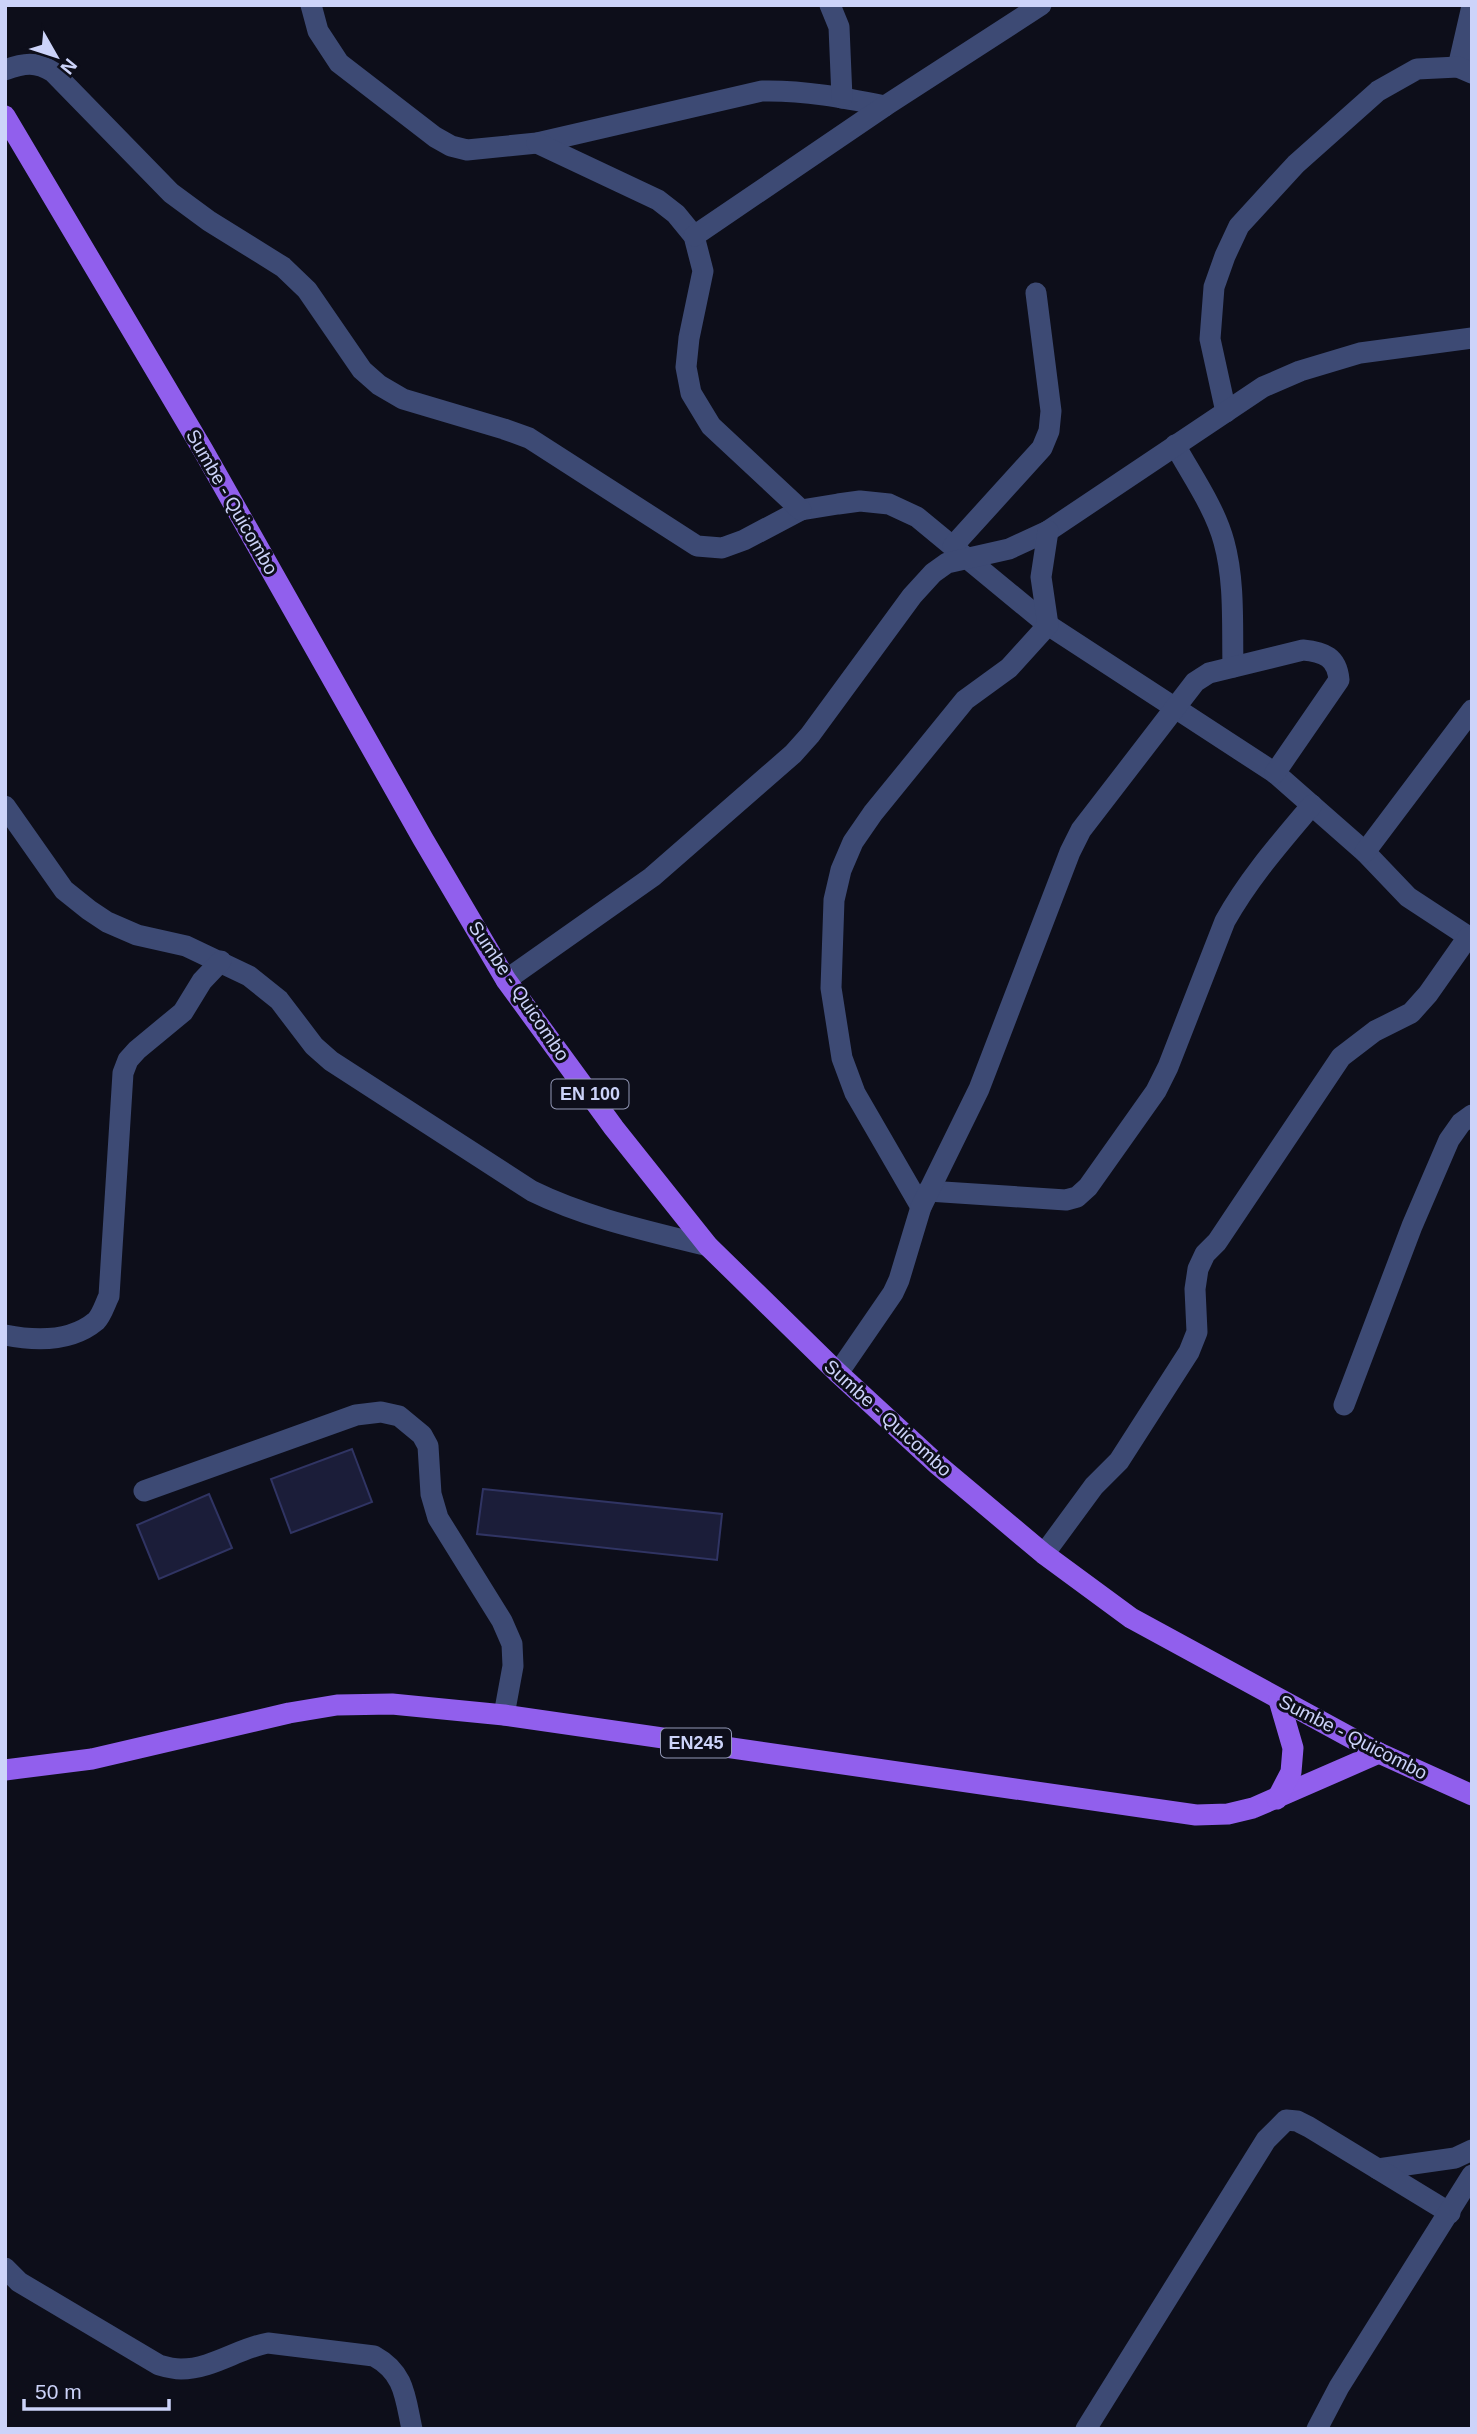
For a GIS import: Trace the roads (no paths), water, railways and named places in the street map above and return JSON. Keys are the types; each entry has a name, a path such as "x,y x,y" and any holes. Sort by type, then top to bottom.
{"main road":[{"name":"Sumbe - Quicombo","path":"5,116 203,450 506,980 614,1128 708,1246 838,1373 938,1465 1044,1554 1132,1618 1379,1753 1472,1795"},
{"path":"1277,1799 1291,1772 1293,1748 1279,1700"},
{"name":"EN245","path":"5,1770 92,1759 289,1713 337,1705 392,1704 503,1715 1196,1815 1228,1814 1253,1808 1379,1753"}],"street":[{"path":"311,5 318,31 339,63 443,141 467,150 537,143 762,91 842,98 886,106"},
{"path":"830,5 839,27 842,98"},
{"path":"694,236 1041,5"},
{"path":"1226,412 1210,339 1214,287 1238,226 1296,164 1378,90 1417,69 1465,70 1472,6"},
{"path":"5,70 25,62 41,64 53,72 171,192 209,221 283,267 307,290 362,370 379,385 403,399 529,438 697,546 722,548 744,540 801,510 860,501 889,505 918,517 1048,625 1275,773 1365,852 1408,897 1470,938 1429,994 1411,1013 1375,1031 1341,1058 1217,1242 1205,1254 1198,1269 1195,1289 1196,1332 1189,1352 1119,1461 1094,1486 1044,1554"},
{"path":"537,143 658,200 677,214 694,236 703,271 689,338 686,367 691,393 711,426 801,510"},
{"path":"506,980 652,877 793,754 810,735 912,596 933,573 960,552 1042,448 1049,431 1051,411 1036,293"},
{"path":"960,552 1009,549 1048,531 1263,387 1332,360 1360,353 1472,338"},
{"path":"1175,445 1217,523 1224,542 1231,583 1233,667"},
{"path":"1048,531 1041,577 1048,625"},
{"path":"925,1199 855,1093 842,1058 831,988 834,900 841,870 853,842 873,813 965,700 1009,668 1048,625"},
{"path":"838,1373 893,1293 899,1280 925,1199 979,1089 1075,841 1195,682 1209,673 1303,650 1329,657 1338,667 1339,680 1275,773"},
{"path":"1365,852 1472,710"},
{"path":"925,1199 1066,1200 1077,1197 1088,1187 1156,1091 1225,921 1237,899 1254,874 1312,805"},
{"path":"5,806 64,890 89,909 107,922 137,935 186,946 249,976 279,1000 314,1046 331,1061 532,1191 614,1223 708,1246"},
{"path":"5,1335 30,1340 73,1335 98,1319 109,1296 123,1073 128,1060 137,1050 183,1012 202,982 220,961"},
{"path":"1344,1405 1412,1226 1449,1140 1461,1123 1472,1115"},
{"path":"144,1491 356,1415 381,1412 399,1416 422,1435 428,1446 431,1494 438,1518 502,1621 512,1644 513,1666 503,1715"},
{"path":"1086,2429 1266,2140 1276,2127 1286,2120 1297,2121 1450,2213"},
{"path":"1378,2169 1455,2158 1472,2150"},
{"path":"1317,2429 1339,2387 1472,2175"},
{"path":"5,2268 19,2281 159,2365 181,2369 202,2366 268,2343 374,2356 396,2372 404,2391 412,2429"}]}
